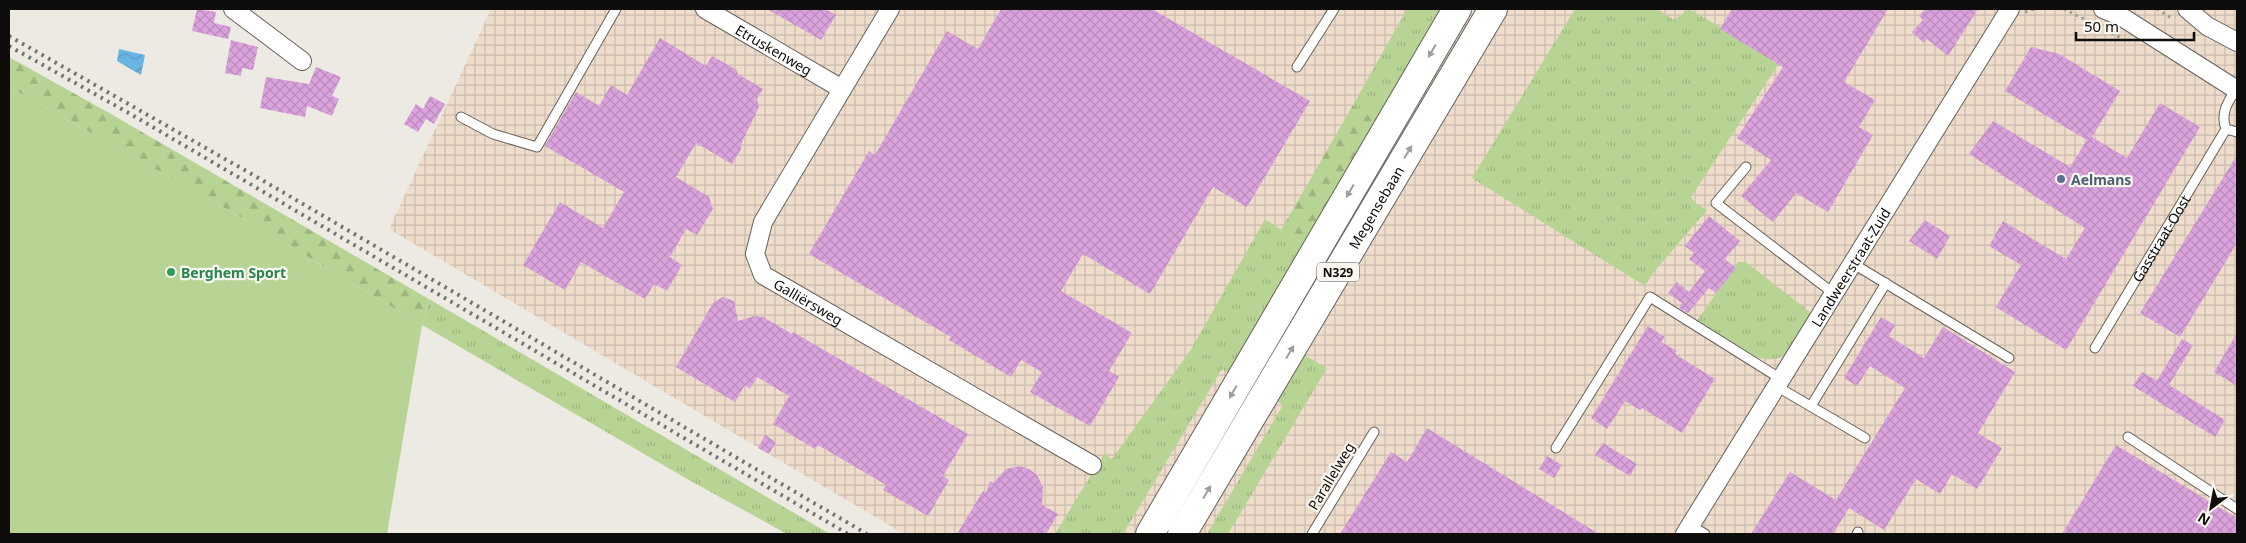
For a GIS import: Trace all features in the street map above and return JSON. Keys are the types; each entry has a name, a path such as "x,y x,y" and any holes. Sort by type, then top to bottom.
{"main road":[{"name":"N329","path":"1150,534 1457,9"},
{"name":"Megensebaan","path":"1182,534 1493,9"}],"street":[{"path":"233,9 302,60"},
{"name":"Etruskenweg","path":"705,9 842,90"},
{"name":"Galliërsweg","path":"890,9 763,222 755,254 763,275 1092,465"},
{"name":"Landweerstraat-Zuid","path":"1693,531 1778,382 2010,9"},
{"name":"Gasstraat-Oost","path":"2103,9 2117,13 2237,89"},
{"path":"2187,9 2207,26 2237,42"}],"lane":[{"path":"461,117 493,134 537,147 616,9"},
{"path":"1297,68 1334,9"},
{"name":"Gasstraat-Oost","path":"2095,348 2226,129 2224,113 2237,89"},
{"path":"2226,129 2237,132"},
{"path":"1746,167 1716,203 1833,293"},
{"path":"1852,262 2009,358"},
{"path":"1810,406 1886,283"},
{"path":"1556,448 1650,297 1778,382 1810,406 1865,438"},
{"name":"Parallelweg","path":"1312,534 1374,432"},
{"path":"2128,437 2237,509"}],"shaded area":[{"path":"491,9 2237,9 2237,534 904,534 389,229"}],"green space":[{"path":"1407,9 1449,9 1382,124 1353,105"},
{"path":"1575,9 1657,9 1674,20 1689,9 1780,62 1691,197 1694,202 1707,210 1653,273 1645,286 1472,178"},
{"path":"9,57 111,114 429,299 422,325 244,219 9,87"},
{"name":"Berghem Sport","path":"9,87 244,219 422,325 387,534 9,534"},
{"path":"1353,105 1382,124 1310,249 1281,230"},
{"path":"1265,219 1310,249 1229,373 1222,369 1123,534 1055,534 1104,454 1112,459 1192,348"},
{"path":"1738,262 1746,262 1811,313 1788,353 1777,358 1765,359 1753,356 1740,351 1696,322"},
{"path":"429,299 830,534 787,534 689,480 422,325"},
{"path":"1299,352 1327,368 1228,534 1207,534 1283,405 1275,400"}],"water":[{"path":"119,49 145,55 141,75 117,61"}],"building":[{"path":"197,9 216,12 214,23 231,27 228,39 192,31"},
{"path":"767,9 825,9 836,15 821,40"},
{"path":"1001,9 1152,9 1310,101 1247,207 1213,187 1150,294 1083,254 1061,291 1132,333 1109,371 1119,377 1090,426 1030,392 1042,372 1021,360 1011,377 949,340 951,337 809,254 869,151 875,155 947,31 978,49"},
{"path":"1732,9 1888,9 1844,82 1875,100 1859,127 1873,135 1828,212 1796,193 1773,222 1741,196 1771,160 1737,138 1783,67 1720,29"},
{"path":"1925,9 1978,9 1948,56 1927,39 1924,43 1912,32 1923,20 1919,16"},
{"path":"660,38 706,66 712,56 737,70 738,74 763,89 757,99 759,107 742,142 741,149 732,164 696,143 676,177 709,197 713,209 697,235 686,229 670,257 682,265 667,291 654,284 645,299 581,262 565,290 523,265 560,202 603,228 624,192 545,146 576,92 599,106 611,85 627,95"},
{"path":"231,40 258,47 253,70 242,68 241,76 225,73"},
{"path":"2031,47 2059,54 2120,91 2092,137 2127,158 2160,103 2200,127 2066,350 1996,307 2021,265 1989,246 2003,221 2066,259 2085,228 1969,154 1993,121 2070,167 2087,140 2005,91"},
{"path":"316,67 341,77 332,96 339,99 332,116 307,106 305,117 260,108 266,77 309,84"},
{"path":"430,96 445,104 434,124 426,119 418,132 404,124 416,104 423,109"},
{"path":"2237,155 2237,243 2180,337 2140,313"},
{"path":"1709,216 1740,241 1725,259 1736,268 1716,293 1709,288 1688,313 1679,308 1682,303 1668,293 1677,282 1689,292 1705,271 1689,259 1694,253 1685,246"},
{"path":"1925,220 1950,236 1937,259 1909,241"},
{"path":"723,297 734,301 738,321 754,316 763,317 792,334 793,332 968,434 943,476 949,480 928,516 883,490 886,485 818,445 815,449 773,424 789,396 757,377 750,389 745,385 735,402 676,367 713,303"},
{"path":"1881,317 1895,325 1889,336 1924,358 1943,327 2015,372 1978,433 2002,448 1977,489 1952,474 1940,494 1916,479 1884,530 1849,508 1833,534 1751,534 1790,472 1836,500 1905,388 1870,366 1857,386 1844,378"},
{"path":"1648,326 1665,337 1661,342 1677,351 1675,354 1715,379 1682,433 1642,408 1640,410 1625,401 1607,429 1591,418"},
{"path":"2237,333 2237,386 2214,372"},
{"path":"2182,339 2193,345 2169,385 2225,420 2215,437 2133,386 2142,372 2156,380 2158,379"},
{"path":"1427,428 1599,534 1340,534 1391,452 1407,462"},
{"path":"765,435 776,442 769,454 758,448"},
{"path":"1603,443 1637,464 1630,476 1595,455"},
{"path":"2116,445 2237,518 2237,534 2062,534"},
{"path":"1547,456 1562,465 1554,478 1539,469"},
{"path":"1020,466 1029,469 1037,475 1043,487 1042,505 1058,514 1046,534 957,534 983,491 986,493 990,481 993,483 1006,469"}],"railway":[{"path":"9,36 262,180 867,534"},
{"path":"9,46 127,112 848,534"}],"place":[{"name":"Aelmans","path":"2061,179"},
{"name":"Berghem Sport","path":"171,272"}]}
